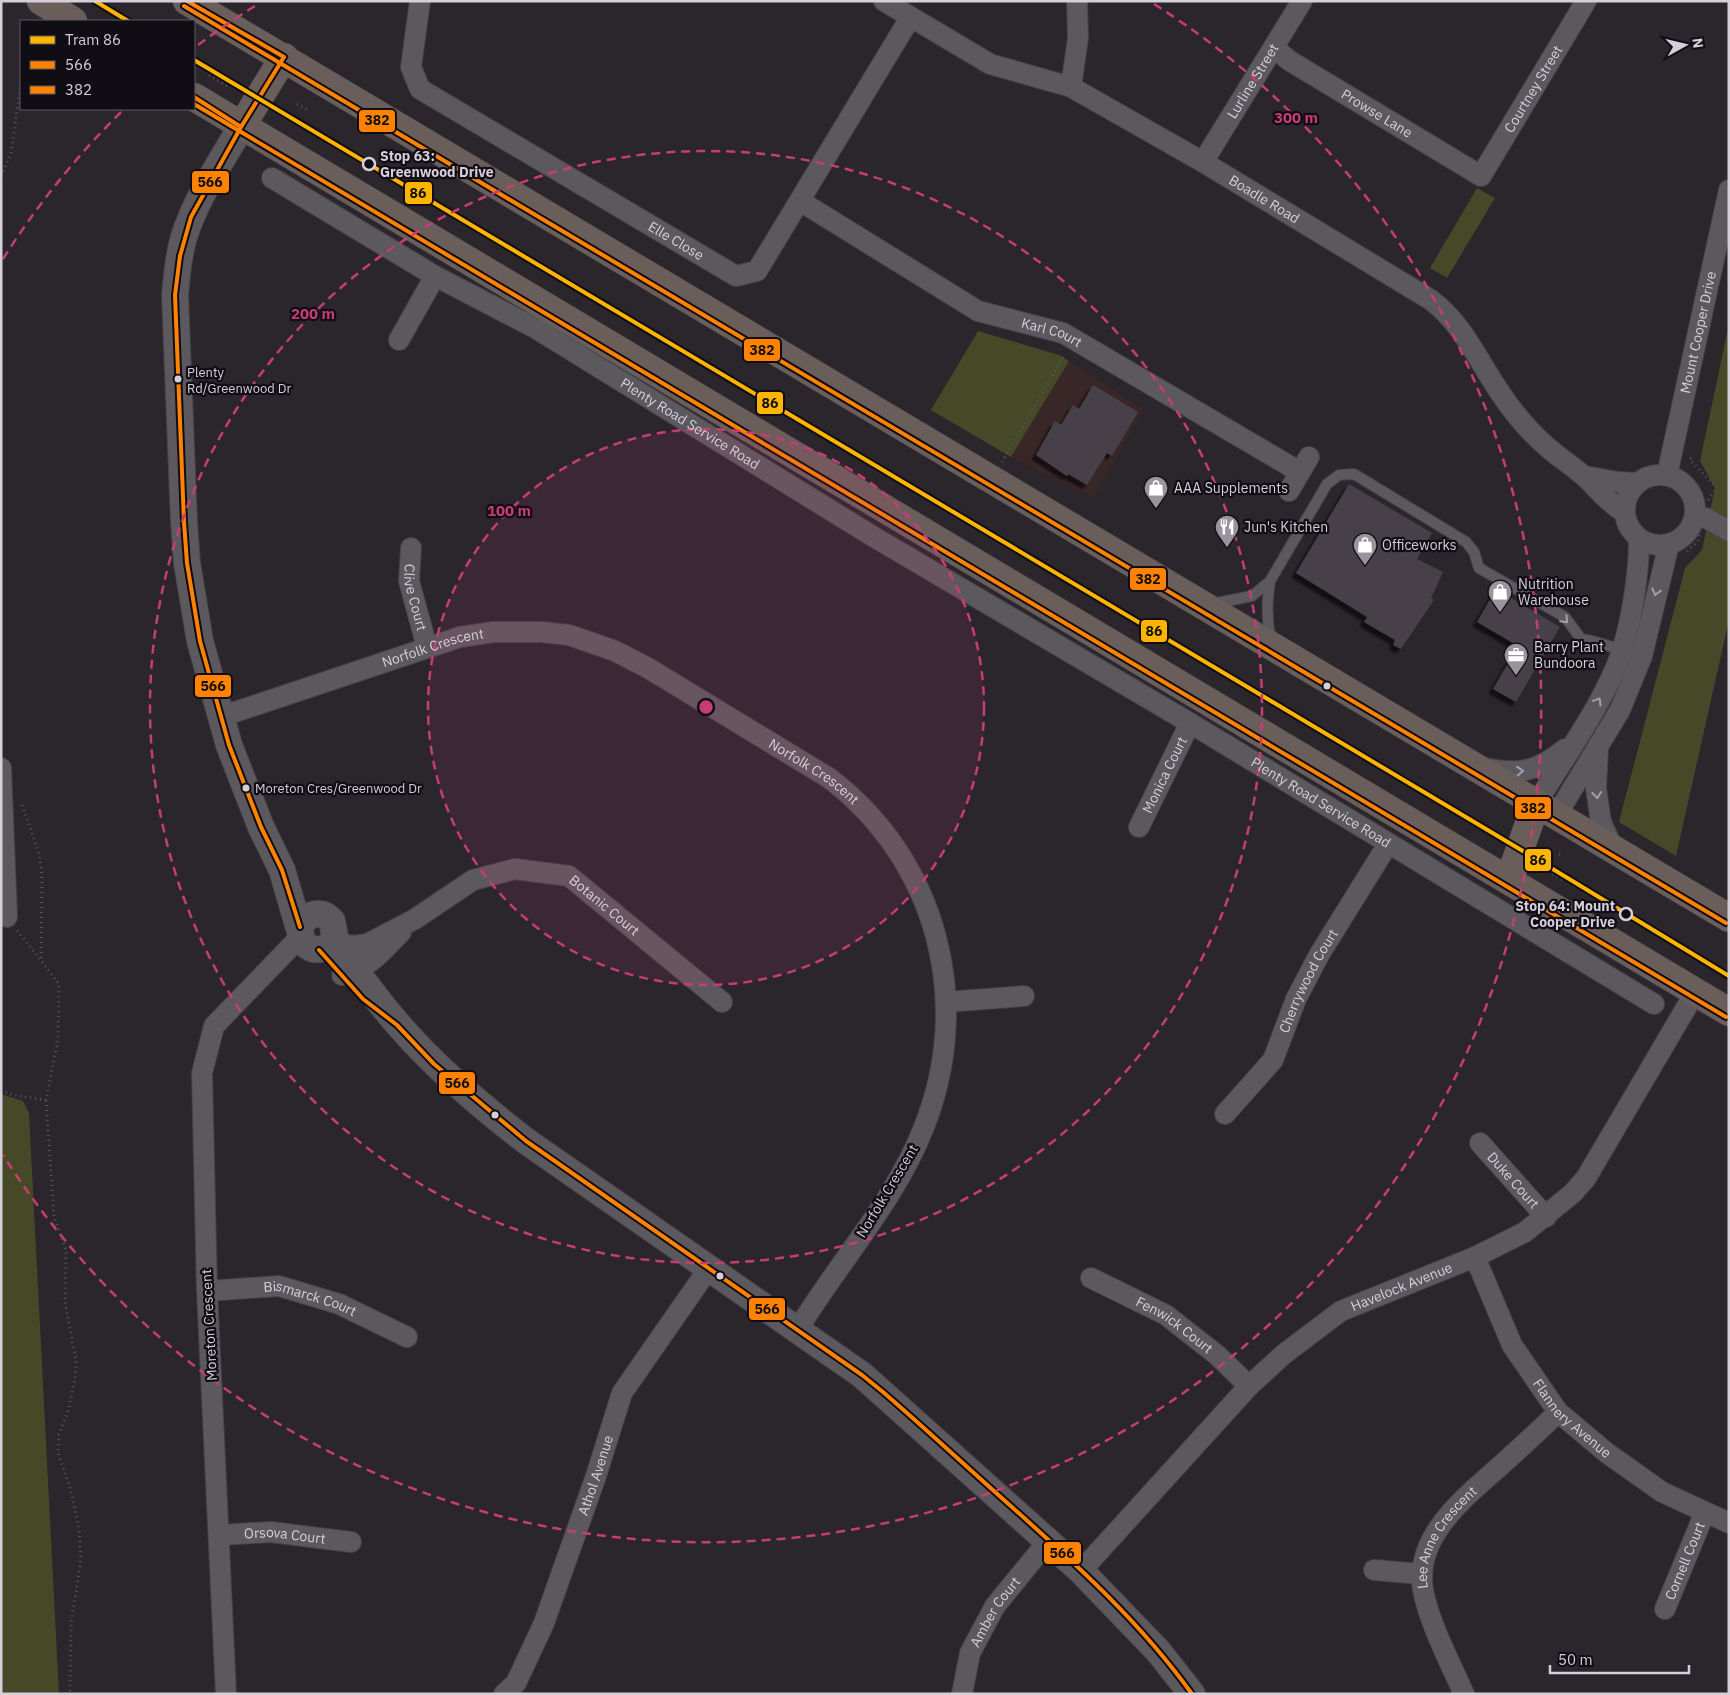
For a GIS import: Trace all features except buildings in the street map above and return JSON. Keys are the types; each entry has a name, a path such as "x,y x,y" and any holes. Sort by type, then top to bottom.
{"highway":[{"path":"41,1 71,20"},
{"path":"187,1 1729,918"},
{"path":"241,127 284,57"},
{"path":"195,98 241,127 1729,1012"},
{"path":"1509,880 1546,810"}],"street":[{"name":"Elle Close","path":"420,1 411,67 420,89 736,276 757,271 910,18"},
{"name":"Boadle Road","path":"884,1 990,64 1071,87 1203,162 1431,300 1447,313 1464,333 1501,394 1524,423 1545,445 1584,476 1613,506 1624,512"},
{"path":"1071,87 1078,38 1076,1"},
{"name":"Lurline Street","path":"1203,162 1302,1"},
{"name":"Courtney Street","path":"1481,176 1586,1"},
{"name":"Prowse Lane","path":"1274,48 1290,61 1481,176"},
{"path":"241,127 191,217 180,256 175,295 187,563 200,642 220,717 242,780 282,870 318,937 349,973 363,999 396,1025 434,1064 483,1107 526,1141 862,1375 1082,1571 1158,1651 1192,1694"},
{"name":"Plenty Road Service Road","path":"272,178 436,276 535,328 874,537 1190,724 1654,1004"},
{"path":"330,179 340,219"},
{"name":"Mount Cooper Drive","path":"1667,474 1729,190"},
{"name":"Karl Court","path":"800,201 978,310 1063,333 1304,465 1289,491"},
{"path":"399,340 436,276"},
{"path":"1656,474 1667,474 1686,486 1695,505 1695,516 1686,534 1669,544 1658,545 1640,539 1632,532 1624,512 1625,502 1636,483 1656,474"},
{"name":"Boadle Road","path":"1584,476 1636,483"},
{"path":"1695,516 1706,518 1729,531"},
{"path":"1546,810 1572,743 1605,690 1622,652 1639,570 1640,539"},
{"path":"1546,810 1598,747 1620,710 1642,656 1669,544"},
{"name":"Clive Court","path":"411,548 409,581 427,647"},
{"path":"1037,633 1049,606"},
{"name":"Norfolk Crescent","path":"220,717 427,647 479,634 519,631 569,635 591,641 648,668 829,778 872,816 892,842 907,867 934,927 942,959 946,1002 942,1062 924,1128 898,1178 798,1329"},
{"name":"Monica Court","path":"1139,827 1190,724"},
{"path":"1472,765 1506,772 1529,771 1550,762 1572,743"},
{"path":"1598,747 1596,788 1600,822 1614,851"},
{"path":"1,768 6,917"},
{"name":"Cherrywood Court","path":"1225,1114 1273,1060 1296,999 1319,955 1388,844"},
{"name":"Botanic Court","path":"318,937 353,946 367,944 415,919 473,880 515,869 569,876 722,1002"},
{"name":"Botanic Court","path":"349,973 373,961 415,919"},
{"name":"Moreton Crescent","path":"226,1694 207,1291 202,1072 214,1026 261,976 318,937"},
{"path":"1606,974 1646,962"},
{"name":"Havelock Avenue","path":"1082,1571 1249,1386 1284,1354 1342,1311 1510,1241 1546,1217 1574,1193 1586,1178 1696,991"},
{"path":"946,1002 1024,996"},
{"name":"Duke Court","path":"1480,1143 1546,1217"},
{"name":"Flannery Avenue","path":"1475,1257 1512,1345 1558,1412 1607,1453 1662,1492 1729,1523"},
{"name":"Athol Avenue","path":"516,1690 544,1624 596,1476 622,1393 709,1268"},
{"name":"Fenwick Court","path":"1091,1278 1166,1315 1217,1356 1249,1386"},
{"name":"Bismarck Court","path":"207,1291 279,1286 340,1304 407,1337"},
{"name":"Lee Anne Crescent","path":"1464,1694 1423,1594 1422,1574 1426,1552 1443,1522 1453,1509 1558,1412"},
{"name":"Cornell Court","path":"1665,1609 1705,1512"},
{"name":"Orsova Court","path":"219,1535 272,1532 351,1542"},
{"name":"Amber Court","path":"962,1694 970,1654 994,1606 1049,1540"},
{"path":"1374,1570 1422,1574"}],"lane":[{"path":"1203,605 1252,596 1270,581 1327,484 1335,477 1348,473 1366,479 1466,542 1474,552 1479,568 1565,617 1581,639 1604,643 1622,652 1642,656"},
{"path":"1270,581 1266,615 1272,646"}],"path":[{"path":"209,75 230,88"},
{"path":"1,176 11,153 20,90"},
{"path":"297,104 308,110"},
{"path":"992,480 1073,339"},
{"path":"2,796 23,806 38,850 42,875 41,960"},
{"path":"1553,874 1562,880"},
{"path":"6,917 59,984 58,1040 46,1100 54,1217 66,1250 65,1302 76,1360 75,1378 69,1408 59,1434 58,1453 71,1491 79,1528 81,1560 71,1624 70,1694"},
{"path":"1,1091 14,1096 46,1100"}],"shaded area":[{"path":"1069,361 1144,410 1093,498 1011,457"}],"green space":[{"path":"1477,188 1495,198 1447,278 1430,268"},
{"path":"1729,324 1729,620 1676,856 1619,822 1685,568 1702,550 1715,488 1700,461"},
{"path":"978,331 1059,355 1069,361 1011,457 931,410"},
{"path":"1,1094 23,1101 29,1113 59,1694 1,1694"}],"tram line":[{"name":"86","path":"95,1 126,20"},
{"name":"86","path":"195,61 1528,854 1729,976"}],"transit line":[{"name":"566","path":"187,1 284,57 241,127 191,217 180,256 175,295 184,522 187,563 200,641 229,745 261,827 282,870 300,927"},
{"name":"382","path":"184,6 1726,923"},
{"name":"566","path":"195,98 241,127"},
{"name":"382","path":"195,105 1726,1017"},
{"name":"566","path":"319,950 363,999 397,1025 434,1064 526,1141 862,1375 883,1392 1108,1596 1152,1643 1192,1694"}],"place":[{"name":"Stop 63: Greenwood Drive","path":"369,164"},
{"name":"Plenty Rd/Greenwood Dr","path":"178,379"},
{"name":"AAA Supplements","path":"1156,509"},
{"name":"Jun's Kitchen","path":"1227,548"},
{"name":"Officeworks","path":"1365,566"},
{"name":"Nutrition Warehouse","path":"1500,613"},
{"name":"Barry Plant Bundoora","path":"1516,676"},
{"name":"Moreton Cres/Greenwood Dr","path":"246,788"},
{"name":"Stop 64: Mount Cooper Drive","path":"1626,914"}]}
